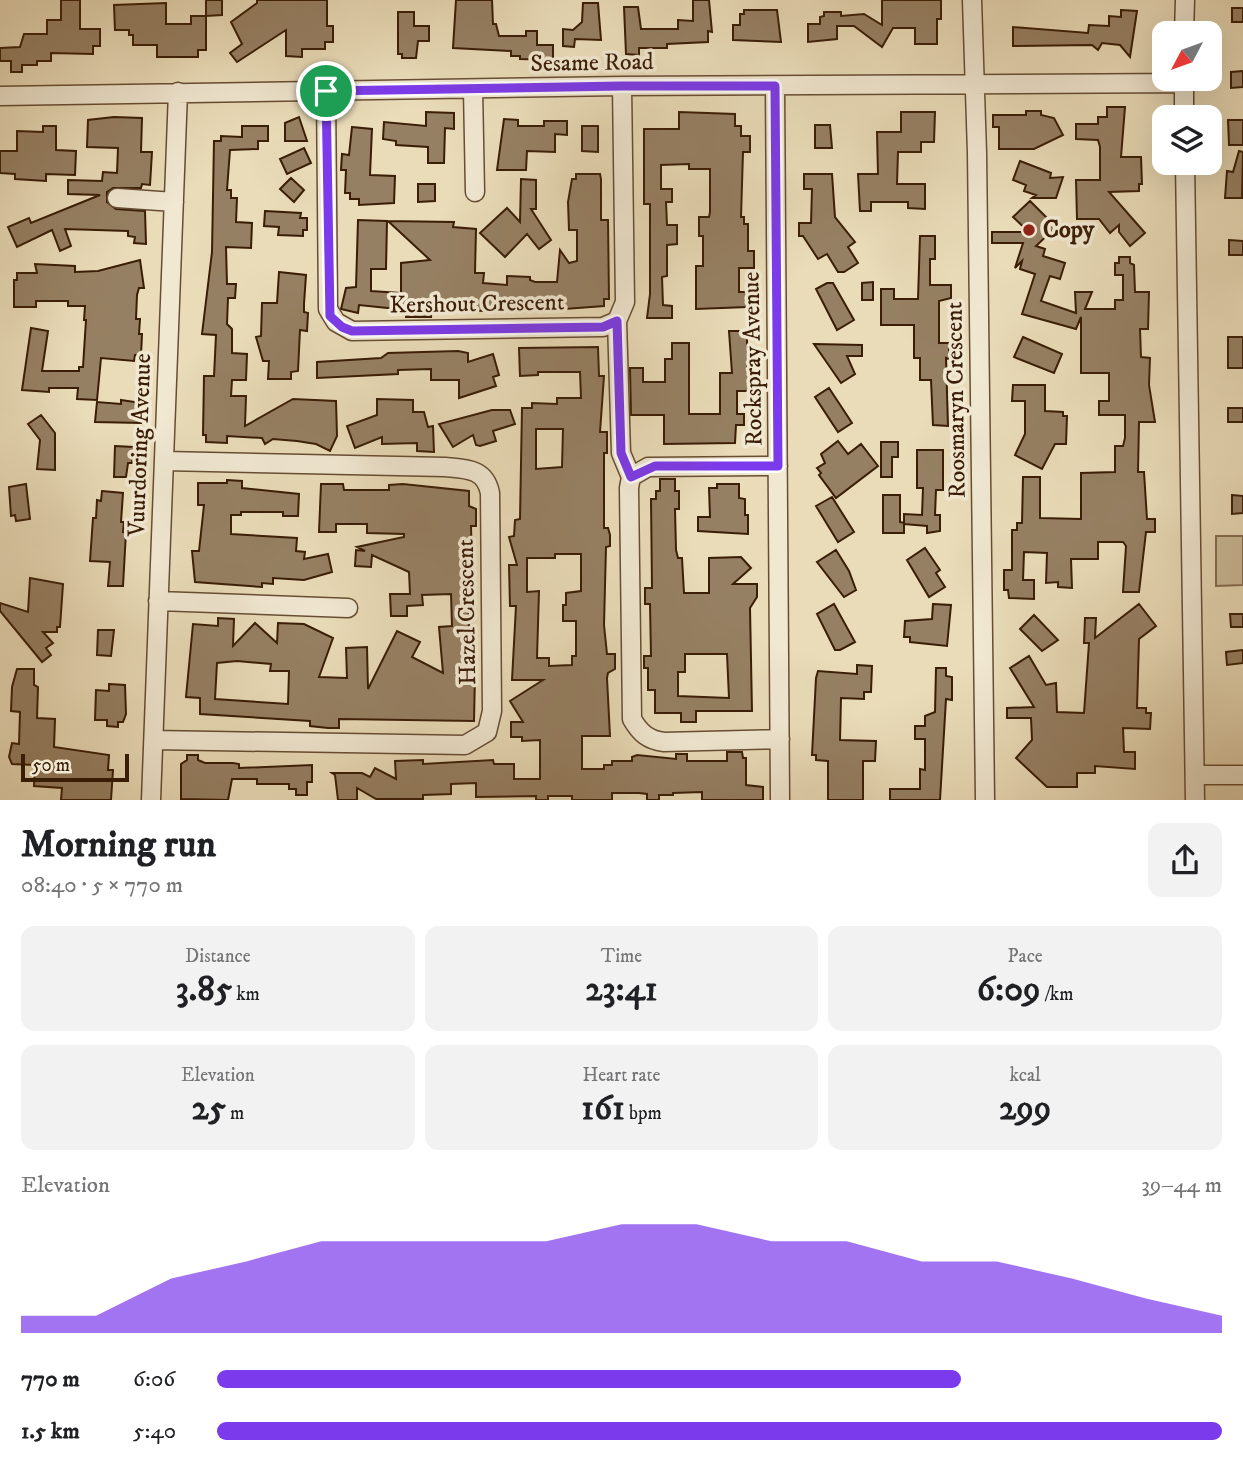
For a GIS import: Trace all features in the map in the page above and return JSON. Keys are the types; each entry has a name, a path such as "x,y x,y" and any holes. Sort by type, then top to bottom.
{"street":[{"name":"Roosmaryn Crescent","path":"972,0 977,153 985,800"},
{"path":"1184,21 1185,0"},
{"name":"Sesame Road","path":"0,96 1152,81"},
{"path":"622,86 625,302 617,321 621,453 631,477 632,719 647,737 664,742 780,739"},
{"name":"Rockspray Avenue","path":"775,86 780,800"},
{"path":"473,89 475,192"},
{"name":"Kershout Crescent","path":"326,91 328,309 336,323 352,331 603,327 617,321"},
{"name":"Vuurdoring Avenue","path":"151,800 178,92"},
{"path":"1185,175 1195,800"},
{"path":"117,198 174,202"},
{"name":"Hazel Crescent","path":"154,740 465,745 487,732 492,711 490,493 481,475 470,470 445,467 164,461"},
{"path":"631,477 655,466 778,466"},
{"path":"158,601 348,608"},
{"path":"1195,775 1243,775"}],"shaded area":[{"path":"1216,536 1243,536 1243,585 1216,586"}],"building":[{"path":"61,0 80,0 80,29 100,29 100,46 93,46 93,54 51,53 51,61 22,65 22,72 11,72 11,61 0,61 0,48 20,47 24,34 47,34 47,20 61,20"},
{"path":"206,0 222,0 222,15 206,16"},
{"path":"257,0 327,0 327,26 333,26 333,42 325,42 325,49 302,49 302,57 286,56 286,30 237,62 230,53 242,44 231,22 257,3"},
{"path":"456,0 492,0 493,24 496,24 499,36 526,36 526,31 537,31 537,45 553,45 553,60 520,59 520,56 511,56 511,51 453,48"},
{"path":"693,0 709,0 712,32 708,31 708,42 667,44 667,48 639,48 639,55 626,54 624,7 638,7 641,29 678,29 678,20 693,21"},
{"path":"882,0 941,0 941,19 937,19 937,44 915,44 915,28 893,28 882,47 854,26 837,26 837,39 808,42 808,24 820,24 820,17 824,16 824,12 841,12 841,16 864,14 882,25"},
{"path":"166,3 166,24 191,24 191,16 206,16 206,50 198,50 198,57 157,57 157,45 133,45 133,35 129,35 129,30 115,30 114,5"},
{"path":"583,3 598,3 601,40 575,39 574,47 563,46 563,29 573,30 582,22"},
{"path":"1232,8 1243,8 1243,22 1232,22"},
{"path":"744,10 777,10 781,42 733,40 733,25 740,25 740,14 744,14"},
{"path":"1121,10 1137,11 1130,57 1120,45 1102,43 1098,50 1092,45 1013,46 1013,27 1088,33 1089,25 1109,26 1109,16 1121,17"},
{"path":"398,12 414,12 414,26 429,26 429,41 418,41 416,58 402,58 402,54 398,54"},
{"path":"1243,71 1243,87 1231,88 1231,72"},
{"path":"1107,107 1125,107 1121,157 1141,157 1142,184 1139,184 1139,191 1109,192 1145,233 1130,246 1119,232 1119,225 1110,233 1099,219 1077,219 1076,180 1100,180 1100,147 1098,140 1076,139 1076,124 1098,124 1098,117 1107,117"},
{"path":"1026,111 1041,111 1041,115 1054,118 1063,135 1034,149 999,149 999,127 993,127 993,115 1026,115"},
{"path":"426,112 454,113 454,129 445,128 444,163 428,163 428,147 396,145 396,141 383,139 384,122 426,126"},
{"path":"679,112 735,114 735,126 741,126 741,136 750,136 750,152 743,152 741,217 744,217 744,224 748,224 748,251 754,251 754,268 739,268 739,292 747,292 747,307 696,309 696,266 703,266 703,236 699,236 699,217 709,217 710,169 689,169 689,164 661,165 661,189 672,189 672,202 666,202 667,225 677,225 677,244 667,245 667,276 662,277 663,305 672,306 672,318 647,318 650,294 650,204 644,204 644,129 679,129"},
{"path":"901,112 935,112 934,142 921,142 921,152 898,152 897,184 925,184 925,209 908,208 908,202 871,202 871,211 860,211 858,174 878,174 877,132 901,132"},
{"path":"299,117 307,141 285,141 285,123"},
{"path":"142,118 141,152 152,152 150,185 142,184 141,188 113,188 107,192 107,202 116,209 145,211 146,244 134,243 135,237 128,236 128,231 65,229 71,246 60,251 52,230 17,247 8,227 29,218 31,223 100,195 68,194 68,180 102,181 103,172 117,173 118,148 87,147 88,120"},
{"path":"504,119 518,120 518,126 544,126 544,121 567,121 567,135 555,134 555,152 527,151 526,170 497,170"},
{"path":"1228,120 1243,120 1243,145 1229,145"},
{"path":"815,125 830,125 832,148 815,148"},
{"path":"43,126 56,126 56,150 76,151 75,175 46,174 46,181 15,179 15,174 0,173 0,151 17,151 17,131 43,132"},
{"path":"242,126 268,126 268,141 258,141 258,149 230,150 227,190 231,190 231,198 237,198 236,222 252,223 251,248 226,247 227,284 236,284 235,298 228,298 227,324 232,329 232,353 247,354 246,380 232,380 231,396 246,396 245,426 293,399 336,401 337,436 330,451 316,444 297,441 273,439 265,444 262,438 227,436 227,443 206,442 206,435 203,435 204,376 214,376 216,335 202,334 212,252 214,141 221,141 221,136 242,137"},
{"path":"582,126 598,126 598,152 582,151"},
{"path":"352,127 372,129 370,175 395,176 394,203 359,205 359,199 350,199 350,193 345,193 346,170 341,170 342,154 349,155"},
{"path":"304,148 311,163 287,174 280,159"},
{"path":"1239,151 1243,152 1242,198 1225,198 1227,171 1233,172"},
{"path":"1020,161 1051,173 1050,178 1063,177 1056,198 1032,198 1036,195 1024,191 1026,185 1013,180"},
{"path":"576,174 600,174 601,220 608,220 609,299 604,299 604,306 550,309 550,304 517,304 517,311 483,311 472,310 472,303 432,304 431,317 406,317 406,313 397,309 359,305 358,313 341,309 346,288 356,287 358,220 387,221 386,269 371,269 371,291 401,293 401,263 430,260 388,221 454,222 453,227 476,229 475,273 484,273 483,283 507,285 507,276 530,277 530,280 535,282 557,282 560,250 569,263 577,261 577,230 569,230 568,202 572,179 576,179"},
{"path":"804,174 832,174 835,217 855,242 848,247 858,263 844,272 838,272 827,254 818,259 803,236 799,236 799,223 811,223 812,189 804,189"},
{"path":"291,178 304,190 294,202 280,189"},
{"path":"521,179 536,180 536,209 531,209 551,240 539,249 527,234 505,257 480,233 507,208 520,222"},
{"path":"418,184 435,184 435,201 418,202"},
{"path":"1030,201 1056,227 1036,246 1045,249 1043,256 1065,263 1060,279 1050,276 1041,301 1076,313 1075,292 1092,292 1085,309 1115,309 1115,300 1123,300 1123,275 1115,275 1115,263 1119,263 1119,257 1130,257 1130,263 1134,265 1135,292 1149,292 1148,329 1140,329 1141,357 1150,358 1149,385 1155,422 1139,422 1138,472 1144,472 1147,519 1155,519 1155,532 1146,532 1139,592 1123,592 1126,546 1123,542 1098,542 1098,559 1071,559 1072,588 1058,587 1058,582 1046,583 1047,553 1024,552 1023,580 1034,580 1034,599 1009,598 1008,590 1004,590 1004,570 1012,570 1012,530 1017,530 1017,523 1022,523 1023,477 1040,477 1040,518 1081,519 1081,473 1115,472 1115,446 1123,446 1125,438 1125,415 1099,415 1099,401 1109,401 1109,373 1081,373 1081,317 1076,329 1022,314 1035,274 1020,269 1022,261 1015,268 1023,243 992,243 992,232 1029,232 1013,217"},
{"path":"265,211 301,213 300,218 307,218 307,230 303,230 303,236 278,235 279,227 264,226"},
{"path":"920,236 935,236 935,259 930,259 930,285 951,285 951,298 939,301 939,343 949,343 949,359 946,358 948,426 933,425 931,380 920,380 920,358 914,358 914,325 881,325 881,289 894,289 894,299 918,299"},
{"path":"1229,240 1243,241 1243,255 1229,255"},
{"path":"140,260 144,288 139,288 137,295 136,319 140,319 141,355 135,355 134,361 101,358 97,400 77,399 78,388 49,388 49,392 22,390 31,328 48,331 42,371 79,371 79,367 83,367 86,320 85,306 68,306 68,301 36,301 36,307 14,307 14,280 17,280 17,273 37,273 35,264 75,266 75,272 98,271"},
{"path":"279,272 306,275 304,312 308,313 307,331 300,330 298,371 291,372 291,379 268,379 269,361 263,361 256,337 261,336 262,303 277,303"},
{"path":"873,282 873,300 862,300 862,283"},
{"path":"833,283 854,320 837,330 816,289"},
{"path":"729,331 747,331 747,373 753,373 753,391 737,391 737,414 744,414 744,425 736,425 735,443 664,444 664,415 631,415 630,368 643,368 643,382 665,382 665,359 672,359 672,343 689,343 689,414 720,414 720,373 732,373"},
{"path":"1023,337 1062,354 1054,373 1014,357"},
{"path":"1228,337 1243,337 1243,368 1228,368"},
{"path":"814,344 862,345 862,356 847,356 855,374 841,383"},
{"path":"598,347 599,376 604,376 600,432 607,432 607,453 604,453 604,528 608,528 610,546 606,547 604,625 607,654 615,654 615,669 608,673 607,678 610,736 582,736 582,769 604,769 604,765 612,765 612,761 632,761 632,757 637,755 676,759 676,754 687,754 687,761 727,761 727,752 742,752 743,758 746,758 746,785 763,787 763,800 702,800 702,792 659,795 659,800 647,800 647,794 639,793 612,793 612,800 572,800 572,796 548,796 548,800 536,800 536,796 476,797 476,783 451,784 451,794 423,795 423,799 376,799 357,788 357,800 338,800 335,775 332,773 362,773 370,777 375,768 396,779 395,761 423,760 423,764 493,760 494,764 514,764 514,779 540,779 540,740 522,741 522,737 511,737 511,722 523,722 510,701 543,680 512,680 516,606 510,606 509,565 517,565 509,537 514,536 515,520 520,519 522,408 532,408 532,403 557,404 557,398 581,398 580,372 538,372 538,375 520,376 519,348","holes":["536,429 563,429 562,467 536,469","555,554 581,554 581,591 566,593 566,605 563,605 563,621 576,621 576,656 572,656 572,665 549,666 549,658 537,658 539,591 527,592 527,558 555,558"]},
{"path":"388,353 468,353 468,362 493,354 499,375 493,377 496,386 459,398 459,380 431,380 431,369 398,370 398,374 317,378 317,362 381,358"},
{"path":"1013,385 1045,385 1045,411 1063,412 1063,416 1067,416 1066,444 1055,444 1042,469 1015,455 1025,434 1025,401 1012,401"},
{"path":"829,388 852,423 838,432 815,397"},
{"path":"377,399 413,400 413,412 424,412 428,427 433,426 434,452 417,451 417,443 382,444 382,437 355,448 347,426 377,415"},
{"path":"121,400 142,403 141,423 95,422 97,402 121,404"},
{"path":"1228,408 1243,408 1243,422 1228,422"},
{"path":"492,410 510,410 515,424 493,431 496,441 480,446 476,445 473,435 453,447 439,424"},
{"path":"41,415 55,433 55,470 37,469 40,440 28,424"},
{"path":"838,441 848,454 861,444 878,466 836,498 817,468 825,463 821,454"},
{"path":"881,442 898,442 898,457 892,457 892,477 881,477"},
{"path":"115,446 133,447 132,463 128,463 126,477 114,477"},
{"path":"917,450 943,450 943,490 936,490 935,515 940,515 940,531 927,533 927,526 904,524 904,533 883,533 883,495 900,495 900,522 904,523 904,514 922,515 923,488 917,488"},
{"path":"660,479 675,479 675,491 679,491 679,509 675,509 676,550 678,558 682,558 684,593 709,593 709,558 741,557 751,568 733,584 757,584 757,597 750,608 752,711 696,711 696,722 681,722 681,713 655,713 655,690 648,690 648,668 644,668 644,656 651,656 650,604 645,604 645,588 652,588 651,499 656,499 656,491 660,491","holes":["685,654 727,654 729,698 678,696 678,672 685,672"]},
{"path":"227,480 242,481 242,488 299,494 298,516 283,516 283,512 241,512 241,515 231,515 231,534 297,538 296,551 305,552 304,559 328,554 332,572 304,580 273,578 273,584 262,583 262,587 195,582 192,551 199,551 204,505 198,505 198,483 227,483"},
{"path":"26,484 30,519 16,521 15,515 11,516 9,487"},
{"path":"321,484 343,484 344,490 389,490 389,485 403,484 469,491 469,506 476,509 476,526 471,526 472,567 468,588 470,674 475,674 474,721 339,719 339,728 328,728 310,726 310,721 200,714 200,698 186,697 193,624 218,626 218,618 234,619 233,646 255,623 277,643 278,623 304,624 333,638 319,677 347,678 346,648 367,647 368,689 397,631 420,642 412,657 443,673 439,627 452,626 451,594 422,595 423,605 407,606 407,616 391,616 390,594 410,594 409,572 372,555 371,567 355,566 356,550 365,551 357,547 404,537 404,534 367,533 367,524 336,524 336,532 319,532","holes":["237,661 271,664 270,671 289,671 288,704 215,699 217,663"]},
{"path":"717,484 739,484 739,498 745,499 745,515 748,515 748,534 698,531 698,517 710,517 709,488 717,488"},
{"path":"102,491 123,493 121,522 124,522 123,532 126,532 123,586 108,586 110,562 90,561 93,518 96,518 97,500 101,501"},
{"path":"1232,495 1243,496 1243,513 1232,514"},
{"path":"832,497 854,532 838,542 816,506"},
{"path":"925,548 940,570 936,573 945,587 929,597 907,560"},
{"path":"836,550 849,571 856,590 844,597 817,562"},
{"path":"30,578 63,584 60,627 57,627 57,632 43,632 53,643 46,648 51,655 42,662 0,611 0,603 28,612"},
{"path":"834,604 855,642 840,650 835,650 817,614"},
{"path":"933,604 951,605 947,646 910,642 910,637 904,637 905,621 932,619"},
{"path":"1139,604 1156,626 1139,639 1137,708 1146,708 1146,713 1151,713 1150,729 1123,728 1124,752 1135,752 1135,769 1095,766 1095,773 1077,773 1077,787 1047,787 1016,758 1032,740 1031,718 1007,718 1007,708 1034,707 1010,668 1029,656 1046,685 1056,683 1057,712 1084,713 1089,643 1084,643 1085,618 1096,618 1095,638"},
{"path":"1230,614 1243,614 1243,627 1231,627"},
{"path":"1034,615 1058,640 1042,651 1020,629"},
{"path":"98,630 114,630 111,656 97,655"},
{"path":"1243,650 1243,663 1227,665 1226,652"},
{"path":"857,665 872,666 871,692 864,692 864,699 841,698 840,740 876,741 875,761 863,761 863,800 828,800 828,761 816,760 816,755 812,755 816,678 818,671 857,674"},
{"path":"936,668 946,668 946,676 952,677 952,700 946,699 940,800 890,800 890,789 920,789 920,769 925,770 925,739 915,739 915,726 925,726 925,716 935,712"},
{"path":"17,669 34,669 34,685 38,687 37,718 55,719 54,747 109,755 108,770 113,770 111,800 61,800 62,788 34,786 35,765 12,764 9,757 12,743 19,744 20,712 11,711 12,687"},
{"path":"109,684 125,685 126,714 123,722 118,722 118,727 107,726 107,720 95,720 96,690 109,691"},
{"path":"187,755 198,755 198,760 205,763 239,764 239,768 312,765 312,782 307,782 307,795 296,795 296,789 289,789 289,784 257,784 257,779 232,779 228,800 181,799 181,764 187,760"}],"place":[{"name":"Copy","path":"1029,230"}],"route":[{"path":"775,86 778,466 655,466 635,472 631,477 623,464 621,453 617,321 603,327 352,331 336,323 328,309 326,91 775,86"}]}
